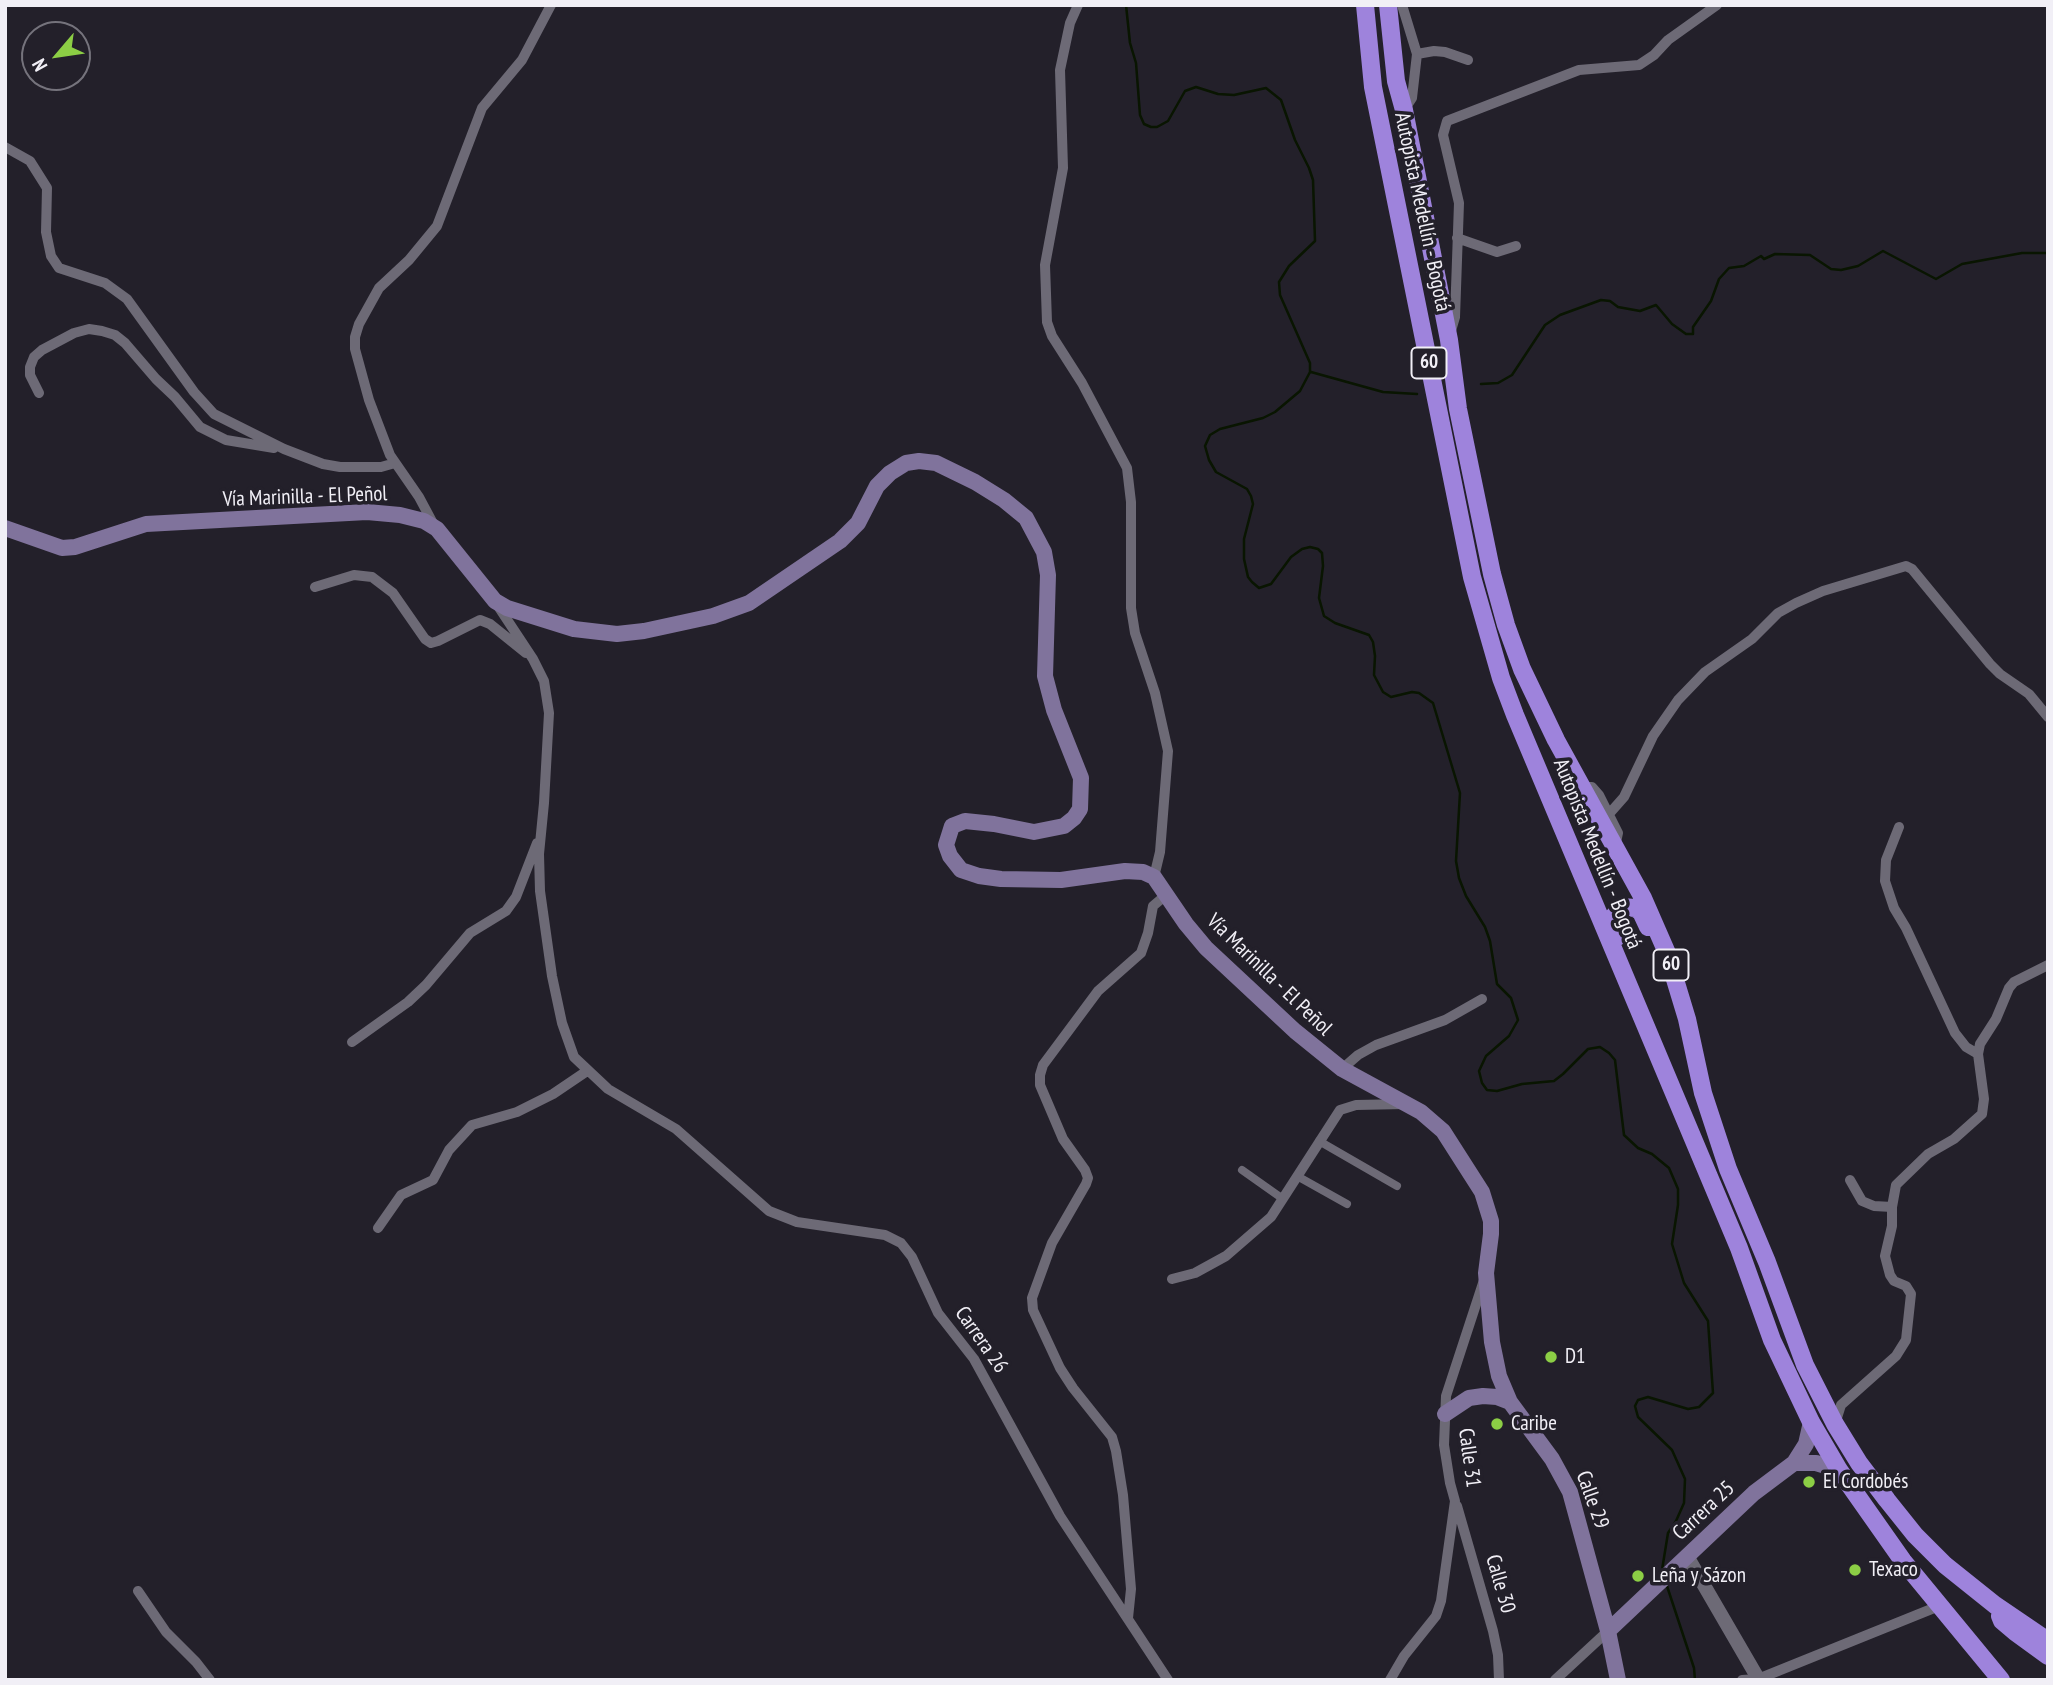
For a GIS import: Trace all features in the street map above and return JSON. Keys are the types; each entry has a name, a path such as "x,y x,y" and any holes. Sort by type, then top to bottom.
{"highway":[{"name":"Autopista Medellín - Bogotá","path":"1365,5 1373,87 1478,602 1501,678 1635,1006 1739,1248 1772,1340 1811,1422 1839,1470 1903,1561 1995,1673"},
{"name":"Autopista Medellín - Bogotá","path":"1388,5 1396,81 1449,340 1458,409 1492,574 1506,625 1538,704 1650,913 1667,953 1687,1019 1703,1093 1728,1169 1767,1262 1805,1365 1835,1424 1859,1463 1915,1535 1945,1566 2048,1641"},
{"path":"1635,1006 1636,988 1611,923 1616,911 1629,906 1635,908 1644,918 1659,956 1673,1006 1687,1019"},
{"path":"1995,1605 2002,1621 2048,1656"},
{"path":"1995,1673 2003,1673 2011,1680"}],"main road":[{"path":"437,529 495,601 507,608 574,628 605,634 644,631 713,616 749,603 840,541 858,523 877,486 890,472 906,463 936,463 1004,500 1026,518 1037,536 1044,552 1048,575 1045,676 1054,710 1076,761 1082,794 1080,809 1074,818 1049,831 1034,832 965,821 951,826 946,845 950,856 961,870 1001,879 1061,880 1125,871 1143,872 1154,877"},
{"name":"Vía Marinilla - El Peñol","path":"5,528 62,548 75,547 146,524 367,512 413,518 437,529"},
{"name":"Vía Marinilla - El Peñol","path":"1154,877 1206,948 1295,1031 1342,1069 1407,1104 1443,1131 1482,1192 1491,1221 1486,1273"},
{"name":"Calle 29","path":"1486,1273 1494,1358 1499,1376 1510,1402 1552,1459 1570,1492 1608,1631 1618,1680"},
{"path":"1445,1414 1456,1405 1476,1397 1497,1397 1510,1402"},
{"name":"Carrera 25","path":"1608,1631 1754,1493 1794,1462 1806,1444 1811,1422"},
{"path":"1794,1462 1816,1462 1839,1470"}],"street":[{"path":"437,529 395,463 369,400 355,349 355,337 359,324 379,288 437,226 482,108 522,60 551,5"},
{"path":"1078,5 1070,23 1060,70 1063,168 1045,265 1047,322 1052,336 1082,383 1127,468 1131,502 1131,608 1135,633 1155,694 1168,751 1160,852 1154,877"},
{"path":"1402,5 1417,54 1412,98 1404,110"},
{"path":"1449,340 1455,317 1459,203 1443,135 1447,121 1579,70 1639,65 1654,55 1668,40 1717,5"},
{"path":"1417,54 1444,52 1468,60"},
{"path":"5,146 30,161 47,188 46,232 51,256 60,268 105,283 127,299 214,414 284,449 323,464 340,467 381,467 395,463"},
{"path":"1457,238 1497,252 1517,246"},
{"path":"39,393 30,375 34,357 74,333 89,329 102,331 115,335 130,348 200,427 226,440 284,449"},
{"path":"1609,814 1624,797 1653,736 1678,701 1705,672 1752,639 1778,613 1796,603 1823,591 1906,566 1912,569 1990,664 2029,694 2048,718"},
{"path":"315,587 354,575 372,577 393,593 425,639 432,643 480,620 491,624 533,659"},
{"name":"Carrera 26","path":"495,601 533,659 544,681 549,713 539,854 540,891 552,976 562,1023 574,1057 608,1089 676,1129 769,1210 797,1222 885,1235 901,1243 912,1257 938,1313 974,1359 1060,1516 1168,1680"},
{"path":"1583,787 1596,790 1609,814 1618,833 1615,847"},
{"path":"1899,827 1886,860 1885,881 1894,908 1955,1033 1966,1047 1978,1054"},
{"path":"352,1042 408,1002 470,933 506,911 516,897 541,831"},
{"path":"1128,1618 1131,1589 1123,1495 1112,1437 1060,1368 1033,1310 1032,1298 1052,1243 1088,1178 1063,1139 1040,1084 1040,1074 1043,1065 1098,991 1141,953 1153,906 1166,895"},
{"path":"1835,1424 1841,1405 1896,1356 1906,1339 1911,1294 1906,1286 1894,1281 1889,1275 1885,1256 1892,1226 1894,1192 1903,1177 1928,1154 1964,1131 1982,1114 1984,1099 1978,1054 1980,1044 1996,1019 2009,988 2021,978 2048,965"},
{"path":"1342,1069 1358,1055 1376,1045 1445,1020 1482,999"},
{"path":"378,1228 401,1195 433,1180 449,1150 472,1125 517,1112 554,1094 587,1071"},
{"path":"1172,1279 1195,1273 1226,1256 1270,1217 1340,1110 1346,1106 1407,1104"},
{"path":"1319,1140 1397,1186"},
{"path":"1242,1170 1283,1199"},
{"path":"1297,1176 1347,1204"},
{"path":"1850,1180 1862,1201 1874,1206 1892,1207"},
{"name":"Calle 31","path":"1390,1680 1404,1656 1436,1616 1444,1582 1455,1501 1447,1466 1445,1414 1450,1383 1486,1273"},
{"name":"Calle 30","path":"1455,1501 1493,1631 1499,1680"},
{"path":"1687,1556 1758,1679"},
{"path":"138,1591 169,1636 210,1680"},
{"path":"1742,1680 1758,1679 1939,1606"},
{"name":"Carrera 25","path":"1555,1680 1608,1631"}],"waterway":[{"path":"1126,5 1130,43 1136,63 1140,115 1144,124 1157,127 1168,121 1185,91 1196,87 1218,94 1234,95 1266,88 1281,100 1313,180 1315,241 1289,266 1279,282 1280,295 1310,363 1310,372 1300,391 1275,412 1263,418 1220,429 1210,435 1205,446 1216,472 1247,489 1251,496 1253,504 1244,539 1244,559 1248,577 1252,582 1259,588 1271,584 1291,557 1302,549 1318,549 1322,553 1319,598 1324,616 1335,623 1369,635 1375,656 1374,675 1383,692 1391,697 1419,693 1433,703 1460,793 1456,861 1459,878 1466,896 1485,927 1497,984 1511,998 1518,1020 1509,1036 1486,1056 1479,1071 1482,1083 1487,1090 1497,1091 1522,1084 1554,1081 1588,1049 1600,1047 1615,1060 1624,1135 1638,1148 1652,1154 1669,1168 1678,1189 1672,1244 1684,1283 1708,1321 1713,1393 1699,1407 1688,1409 1648,1397 1638,1400 1635,1406 1638,1417 1672,1450 1685,1479 1684,1503 1668,1533 1662,1570"},
{"path":"1481,384 1498,383 1512,375 1545,325 1560,315 1601,300 1610,301 1618,307 1640,311 1656,305 1672,324 1686,334 1693,334 1693,327 1711,301 1719,279 1729,268 1744,266 1761,256 1764,259 1775,254 1810,255 1831,269 1841,270 1858,266 1883,251 1936,279 1962,264 2022,253 2048,253"},
{"path":"1311,372 1383,392 1417,394"},
{"path":"1666,1583 1694,1668 1695,1680"}],"place":[{"name":"D1","path":"1551,1357"},
{"name":"Caribe","path":"1497,1424"},
{"name":"El Cordobés","path":"1809,1482"},
{"name":"Texaco","path":"1855,1570"},
{"name":"Leña y Sázon","path":"1638,1576"}]}
